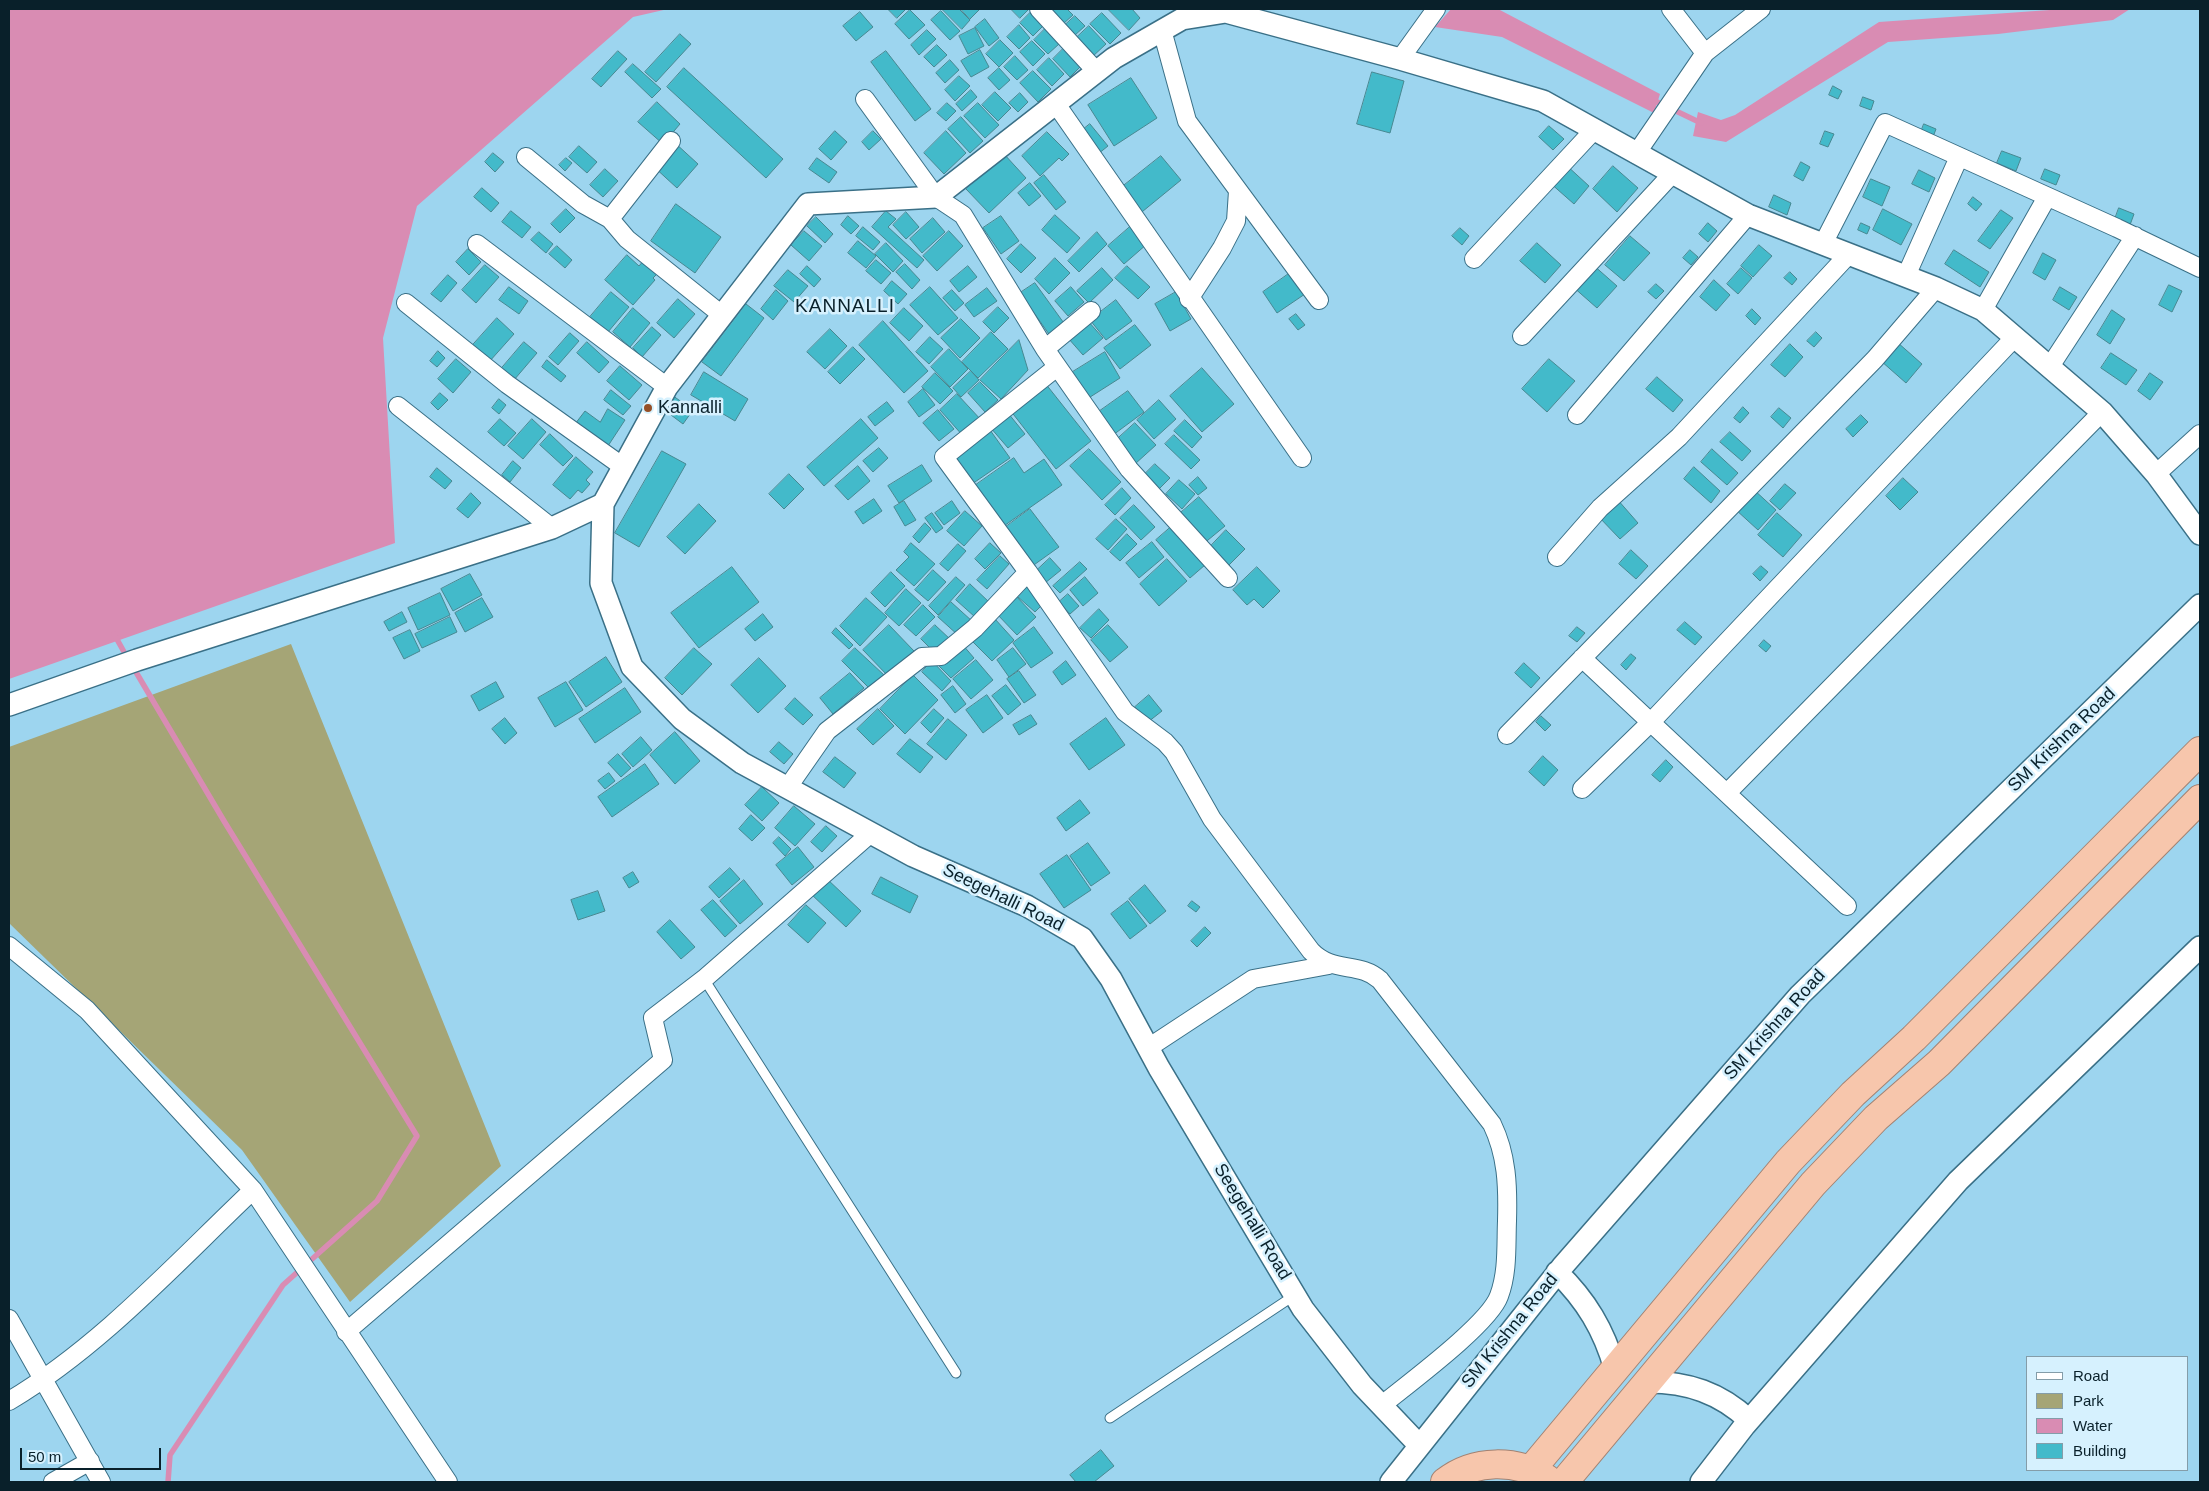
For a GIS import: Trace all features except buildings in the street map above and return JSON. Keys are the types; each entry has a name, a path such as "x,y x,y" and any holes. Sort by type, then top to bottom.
{"highway":[{"path":"1445,1482 1464,1471 1487,1465 1511,1465 1540,1476 1615,1369 1822,1124 1914,1038 2200,751"},
{"path":"1564,1482 1813,1184 1847,1147 1939,1063 2200,799"}],"street":[{"path":"1039,9 1097,72"},
{"path":"1400,59 1436,9"},
{"path":"1671,9 1704,53"},
{"path":"1636,154 1704,53 1761,9"},
{"path":"9,705 129,663 552,528 603,504 667,386 808,204 936,197 1114,58 1182,19 1226,12 1400,59 1543,101 1748,215 1936,288 1983,310 2102,412 2156,474 2200,534"},
{"path":"1162,30 1187,121 1319,300"},
{"path":"866,98 936,197 963,215 1045,349 1129,469 1228,578"},
{"path":"1056,104 1189,299 1302,458"},
{"path":"1823,244 1885,123 2135,236 2200,268"},
{"path":"1474,259 1594,130"},
{"path":"610,219 671,140"},
{"path":"526,157 583,204 610,219 627,239 722,315"},
{"path":"1906,276 1959,157"},
{"path":"1522,336 1673,173"},
{"path":"1189,299 1222,248 1236,221 1238,191"},
{"path":"1983,310 2047,196"},
{"path":"1577,415 1748,215"},
{"path":"2049,368 2135,236"},
{"path":"477,244 667,386"},
{"path":"1556,557 1600,508 1679,436 1849,254"},
{"path":"1507,734 1875,359 1936,288"},
{"path":"406,303 507,384 622,466"},
{"path":"1045,349 1092,311"},
{"path":"1582,790 1651,722 2015,338"},
{"path":"1057,367 944,457 1028,572 1125,712 1165,742 1174,752 1214,823 1311,951 1318,959 1329,965 1364,971 1373,974 1380,980 1492,1124 1504,1156 1508,1187 1506,1274 1499,1298 1492,1311 1482,1322 1382,1405"},
{"path":"398,406 552,528"},
{"path":"1727,793 2102,412"},
{"path":"2156,474 2200,434"},
{"name":"Seegehalli Road","path":"603,504 601,583 632,667 682,719 742,763 914,856 1027,906 1082,938 1112,980 1148,1048 1295,1295 1362,1385 1419,1445"},
{"path":"788,787 827,731 922,657 941,656 975,628 1028,572"},
{"name":"SM Krishna Road","path":"1391,1482 1557,1272 1800,995 2200,605"},
{"path":"1582,658 1847,906"},
{"path":"346,1332 663,1060 653,1018 704,979 871,833"},
{"path":"9,946 87,1010 253,1190 346,1332 448,1482"},
{"path":"1701,1482 1749,1420 1958,1181 2200,947"},
{"path":"1148,1048 1253,979 1329,965"},
{"path":"9,1402 44,1380 90,1345 253,1190"},
{"path":"1557,1272 1583,1300 1593,1315 1610,1350 1615,1369"},
{"path":"9,1319 101,1482"},
{"path":"1648,1382 1683,1384 1700,1389 1728,1403 1749,1420"},
{"path":"53,1482 90,1461"}],"lane":[{"path":"704,979 956,1372"},
{"path":"1110,1418 1295,1295"}],"green space":[{"path":"291,644 501,1166 350,1302 242,1150 9,923 9,747"}],"water":[{"path":"9,9 668,9 633,17 417,206 383,338 395,543 9,679"},
{"path":"1451,9 1498,9 1660,94 1654,113 1502,37 1435,27"},
{"path":"2064,9 2130,9 2113,20 1998,34 1888,42 1726,142 1693,136 1698,112 1721,120 1735,115 1879,22"}],"waterway":[{"path":"1651,99 1701,123"},
{"path":"114,634 128,659"},
{"path":"133,667 224,821 417,1136 377,1201 283,1285 170,1455 168,1482"}],"place":[{"name":"Kannalli","path":"648,408"}],"district":[{"name":"KANNALLI","path":"845,307"}]}
